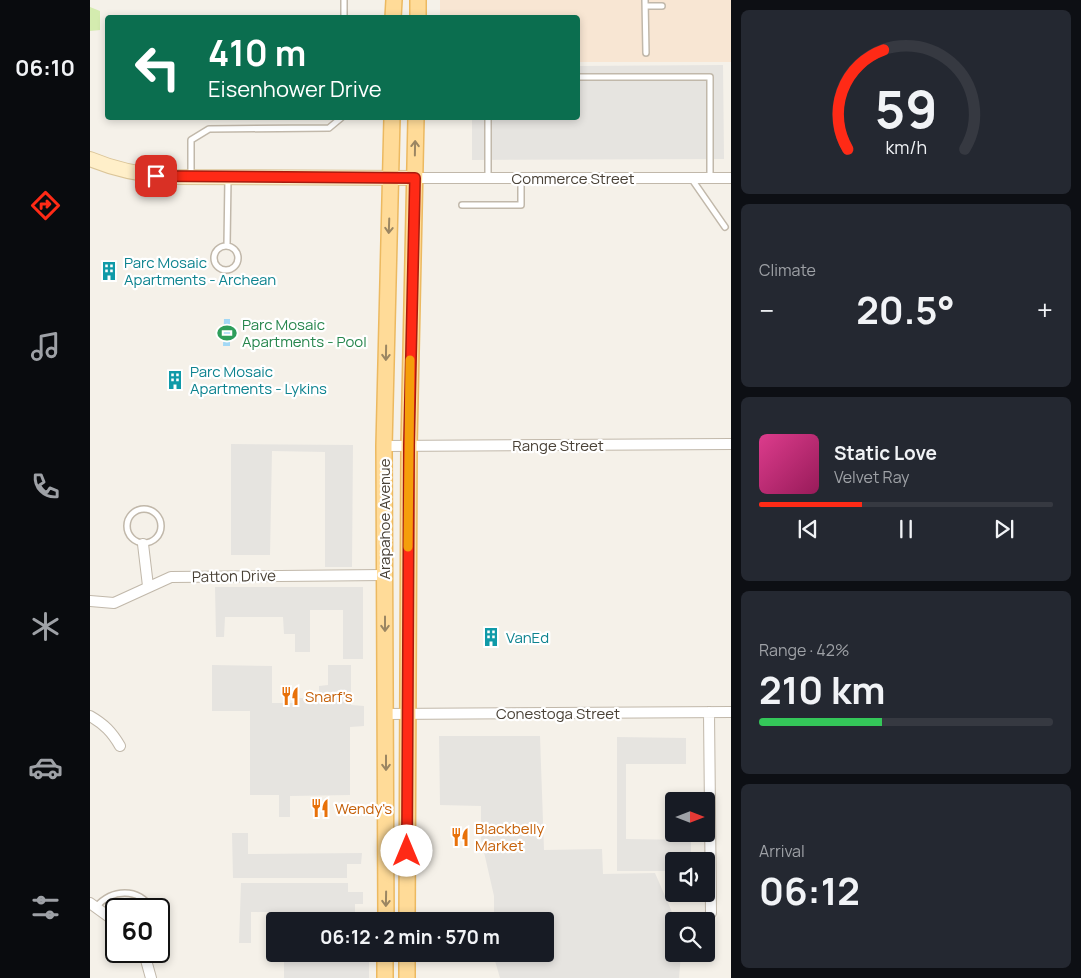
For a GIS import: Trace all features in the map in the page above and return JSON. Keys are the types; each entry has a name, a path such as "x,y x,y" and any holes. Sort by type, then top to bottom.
{"main road":[{"path":"393,15 394,0"},
{"path":"418,0 418,15"},
{"name":"Arapahoe Avenue","path":"386,912 384,446 392,120"},
{"name":"Arapahoe Avenue","path":"407,912 409,445 416,120"},
{"path":"384,978 385,962"},
{"path":"407,962 407,978"}],"street":[{"path":"90,159 109,167 143,175 415,178"},
{"name":"Commerce Street","path":"415,178 731,178"},
{"name":"Range Street","path":"384,446 731,444"},
{"path":"143,544 148,586"},
{"name":"Patton Drive","path":"90,601 114,603 171,577 384,575"},
{"path":"709,712 711,912"},
{"name":"Conestoga Street","path":"386,714 731,712"},
{"path":"90,716 102,723 112,733 120,746"},
{"path":"93,905 105,914"},
{"path":"147,963 152,978"}],"lane":[{"path":"344,0 344,15"},
{"path":"645,0 646,53"},
{"path":"646,6 662,6"},
{"path":"580,77 710,77 710,178"},
{"path":"191,177 191,140 209,129 329,128 339,120"},
{"path":"488,120 488,178"},
{"path":"227,245 228,177"},
{"path":"462,205 521,205 521,178"},
{"path":"691,178 725,227"},
{"path":"227,245 237,251 239,259 232,269 225,270 215,263 214,255 219,248 227,245"},
{"path":"145,509 155,513 161,527 158,538 143,544 137,543 128,534 127,522 133,512 145,509"},
{"path":"93,905 117,892 134,893 141,898"}],"shaded area":[{"path":"440,0 731,0 731,62 580,62 580,15 440,15"},
{"path":"723,65 724,159 472,160 472,120 580,120 580,66"},
{"path":"231,444 353,445 352,567 325,567 325,452 272,451 270,555 231,555"},
{"path":"215,587 363,587 363,659 343,659 343,610 310,610 310,652 295,652 295,634 284,634 283,617 225,617 224,637 216,637"},
{"path":"212,665 272,666 272,703 296,703 298,698 319,698 319,686 328,685 328,665 351,665 351,705 364,706 364,726 350,727 350,795 290,796 290,817 279,817 279,795 250,795 250,711 212,711"},
{"path":"439,736 540,736 544,850 602,849 603,874 655,873 665,896 665,902 668,902 672,912 665,912 665,962 680,962 679,978 500,978 495,962 554,962 554,912 494,912 494,896 481,839 481,806 440,805"},
{"path":"617,737 686,738 686,764 626,764 626,839 691,842 691,852 665,852 665,871 617,871"},
{"path":"232,833 248,833 248,854 362,853 361,864 347,864 347,878 233,878"},
{"path":"241,883 348,883 348,892 363,892 363,904 355,904 355,912 251,912 251,943 239,943"},
{"path":"284,962 369,962 369,978 284,978"}],"green space":[{"path":"90,7 100,11 100,30 90,31"}],"water":[{"name":"Parc Mosaic Apartments - Pool","path":"224,319 230,319 230,346 223,346"}],"slow traffic":[{"path":"408,547 410,360"}],"place":[{"name":"Parc Mosaic Apartments - Archean","path":"109,271"},
{"name":"Parc Mosaic Apartments - Pool","path":"227,333"},
{"name":"Parc Mosaic Apartments - Lykins","path":"175,380"},
{"name":"VanEd","path":"491,637"},
{"name":"Snarf's","path":"290,696"},
{"name":"Wendy's","path":"320,808"},
{"name":"Blackbelly Market","path":"460,837"}],"route":[{"path":"156,176 415,178 409,445 407,851"}]}
